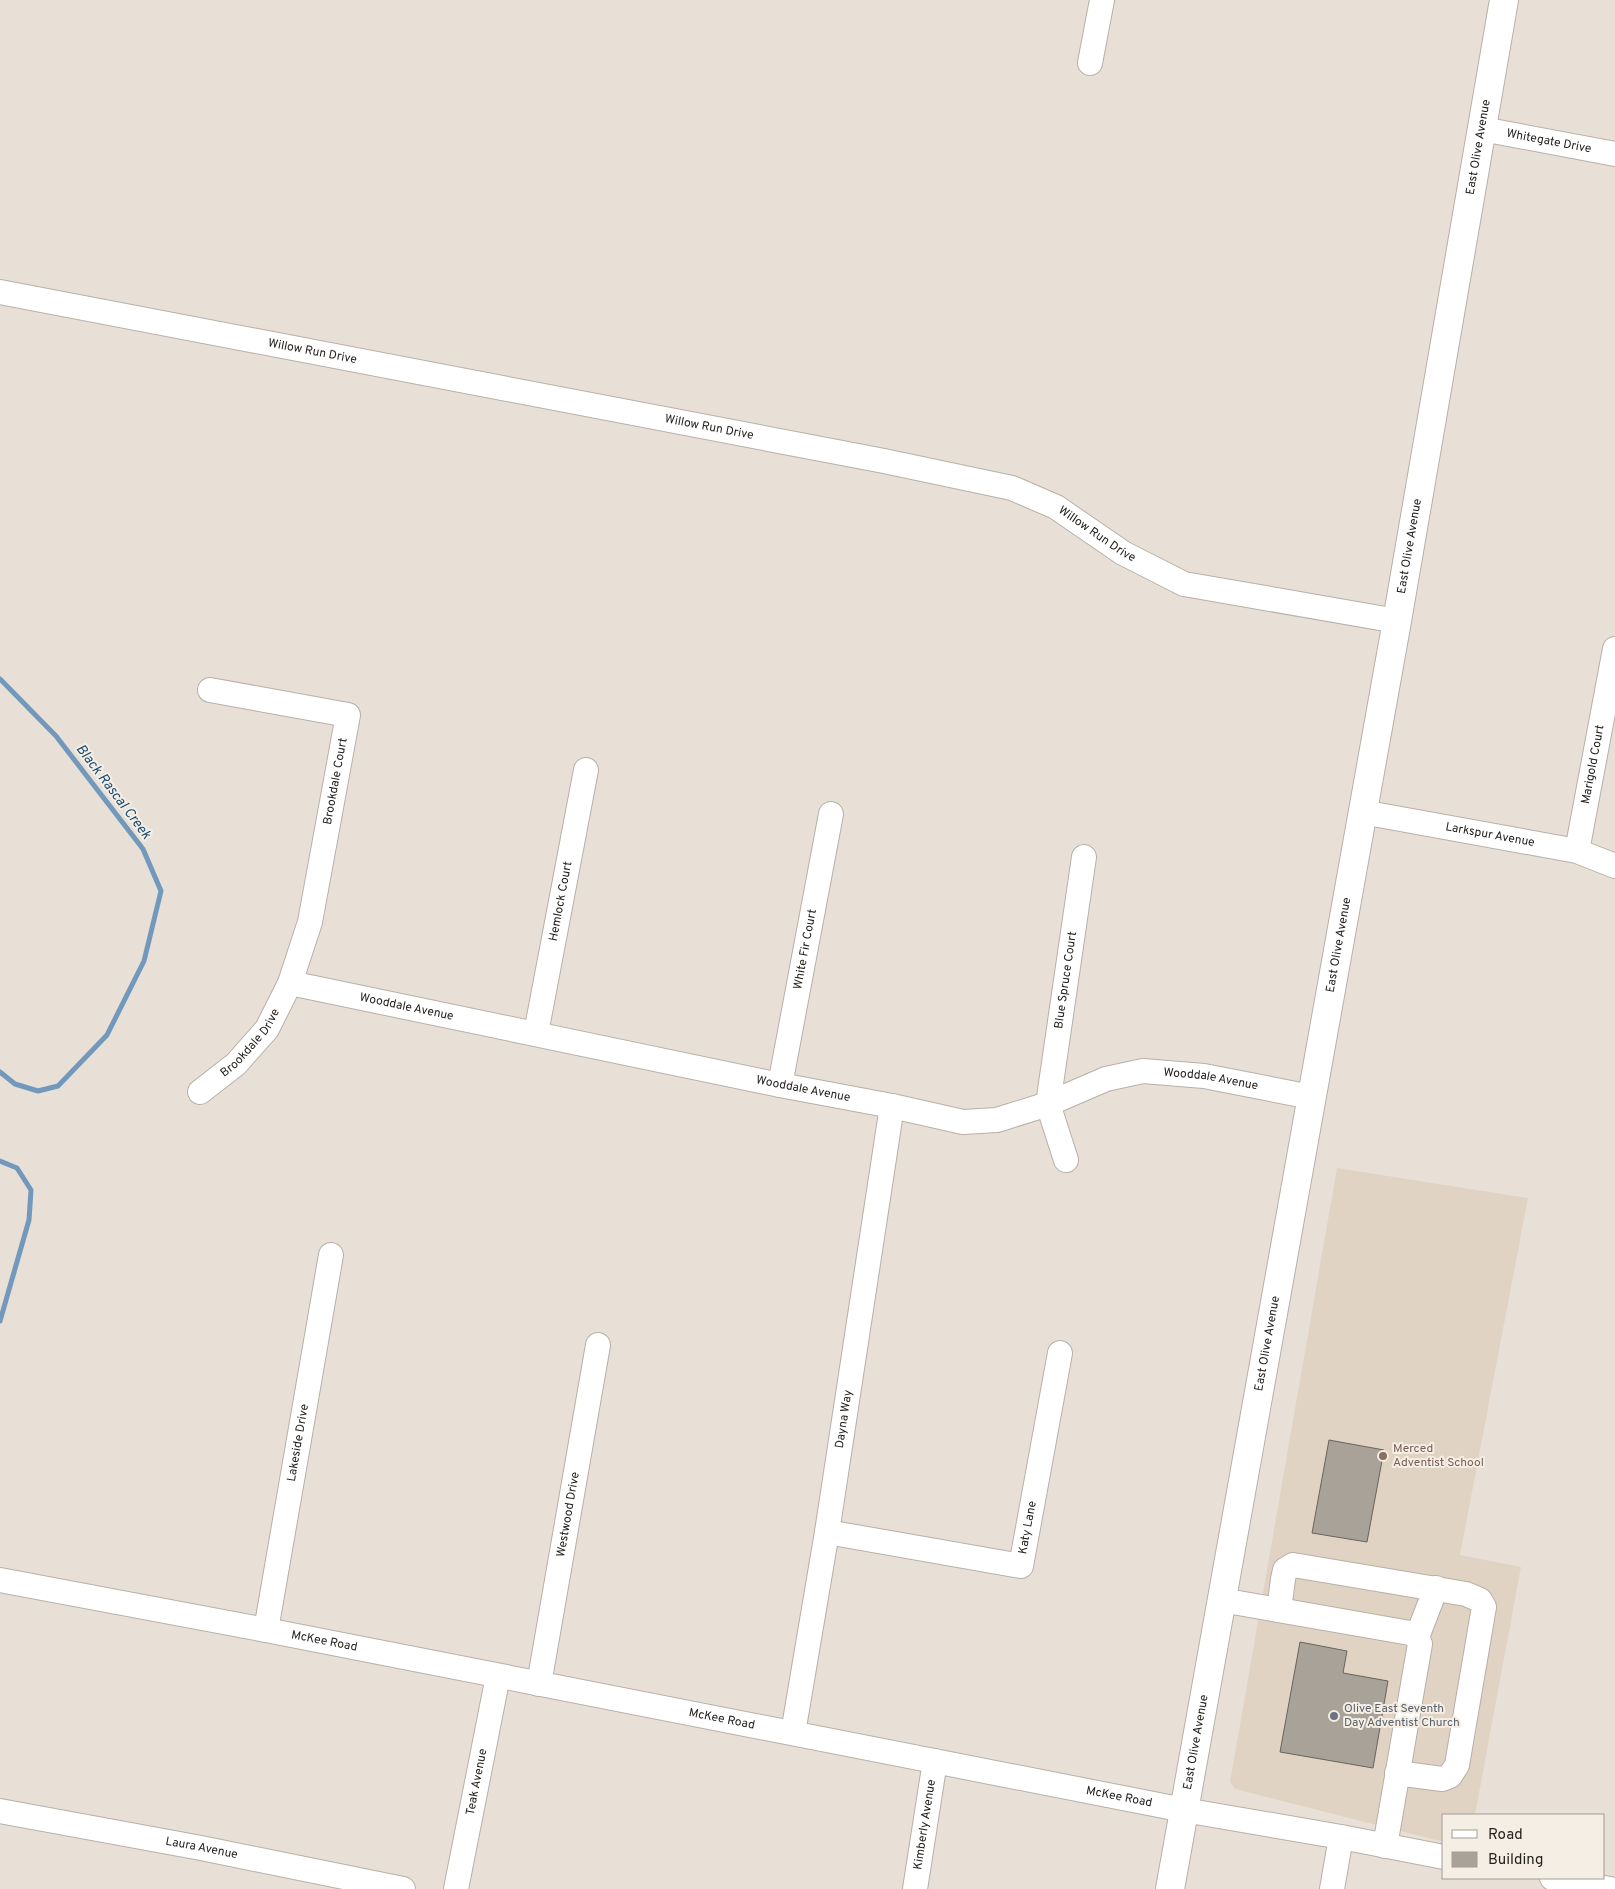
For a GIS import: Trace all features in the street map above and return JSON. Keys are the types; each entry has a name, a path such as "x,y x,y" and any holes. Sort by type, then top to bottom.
{"main road":[{"name":"East Olive Avenue","path":"1170,1889 1397,621 1504,0"}],"street":[{"path":"1090,63 1102,0"},
{"name":"Whitegate Drive","path":"1482,129 1615,154"},
{"name":"Willow Run Drive","path":"0,292 864,457 1012,488 1056,507 1123,553 1184,584 1397,621"},
{"name":"Marigold Court","path":"1577,851 1615,649"},
{"name":"Brookdale Court","path":"210,690 348,715 310,922 290,983"},
{"name":"Hemlock Court","path":"536,1033 586,770"},
{"name":"Larkspur Avenue","path":"1362,812 1577,851 1615,866"},
{"name":"White Fir Court","path":"780,1085 831,814"},
{"name":"Blue Spruce Court","path":"1048,1104 1084,858"},
{"name":"Wooddale Avenue","path":"290,983 963,1122 997,1120 1048,1104 1106,1079 1143,1071 1204,1076 1311,1097"},
{"name":"Brookdale Drive","path":"200,1092 236,1064 267,1029 290,983"},
{"path":"1048,1104 1066,1160"},
{"name":"Dayna Way","path":"794,1734 892,1106"},
{"name":"Lakeside Drive","path":"266,1630 331,1254"},
{"name":"Westwood Drive","path":"539,1684 598,1346"},
{"name":"Katy Lane","path":"827,1532 1021,1566 1060,1353"},
{"path":"1279,1610 1285,1570 1292,1565 1436,1588 1466,1594 1480,1600 1484,1608 1457,1766 1450,1776 1442,1779 1397,1773"},
{"name":"McKee Road","path":"0,1580 266,1630 1184,1810 1442,1857"},
{"path":"1417,1637 1436,1588"},
{"path":"1221,1600 1410,1634 1417,1637 1420,1644 1385,1846"},
{"name":"Teak Avenue","path":"456,1889 498,1676"},
{"name":"Kimberly Avenue","path":"915,1889 935,1761"},
{"name":"Laura Avenue","path":"0,1811 201,1848 403,1889"},
{"path":"1332,1889 1341,1837"},
{"path":"1557,1879 1610,1889"}],"shaded area":[{"name":"Merced Adventist School","path":"1337,1168 1528,1198 1460,1555 1521,1567 1475,1814 1442,1814 1442,1841 1235,1789 1230,1782"}],"building":[{"path":"1329,1440 1384,1450 1367,1542 1312,1533"},
{"name":"Olive East Seventh Day Adventist Church","path":"1300,1642 1347,1651 1343,1673 1388,1681 1373,1768 1280,1752"}],"waterway":[{"name":"Black Rascal Creek","path":"0,679 56,736 143,849 161,891 144,961 107,1035 58,1086 38,1091 15,1084 0,1072"},
{"name":"Black Rascal Creek","path":"0,1161 17,1168 31,1190 29,1220 0,1321"}],"place":[{"name":"Merced Adventist School","path":"1383,1456"},
{"name":"Olive East Seventh Day Adventist Church","path":"1334,1716"}]}
